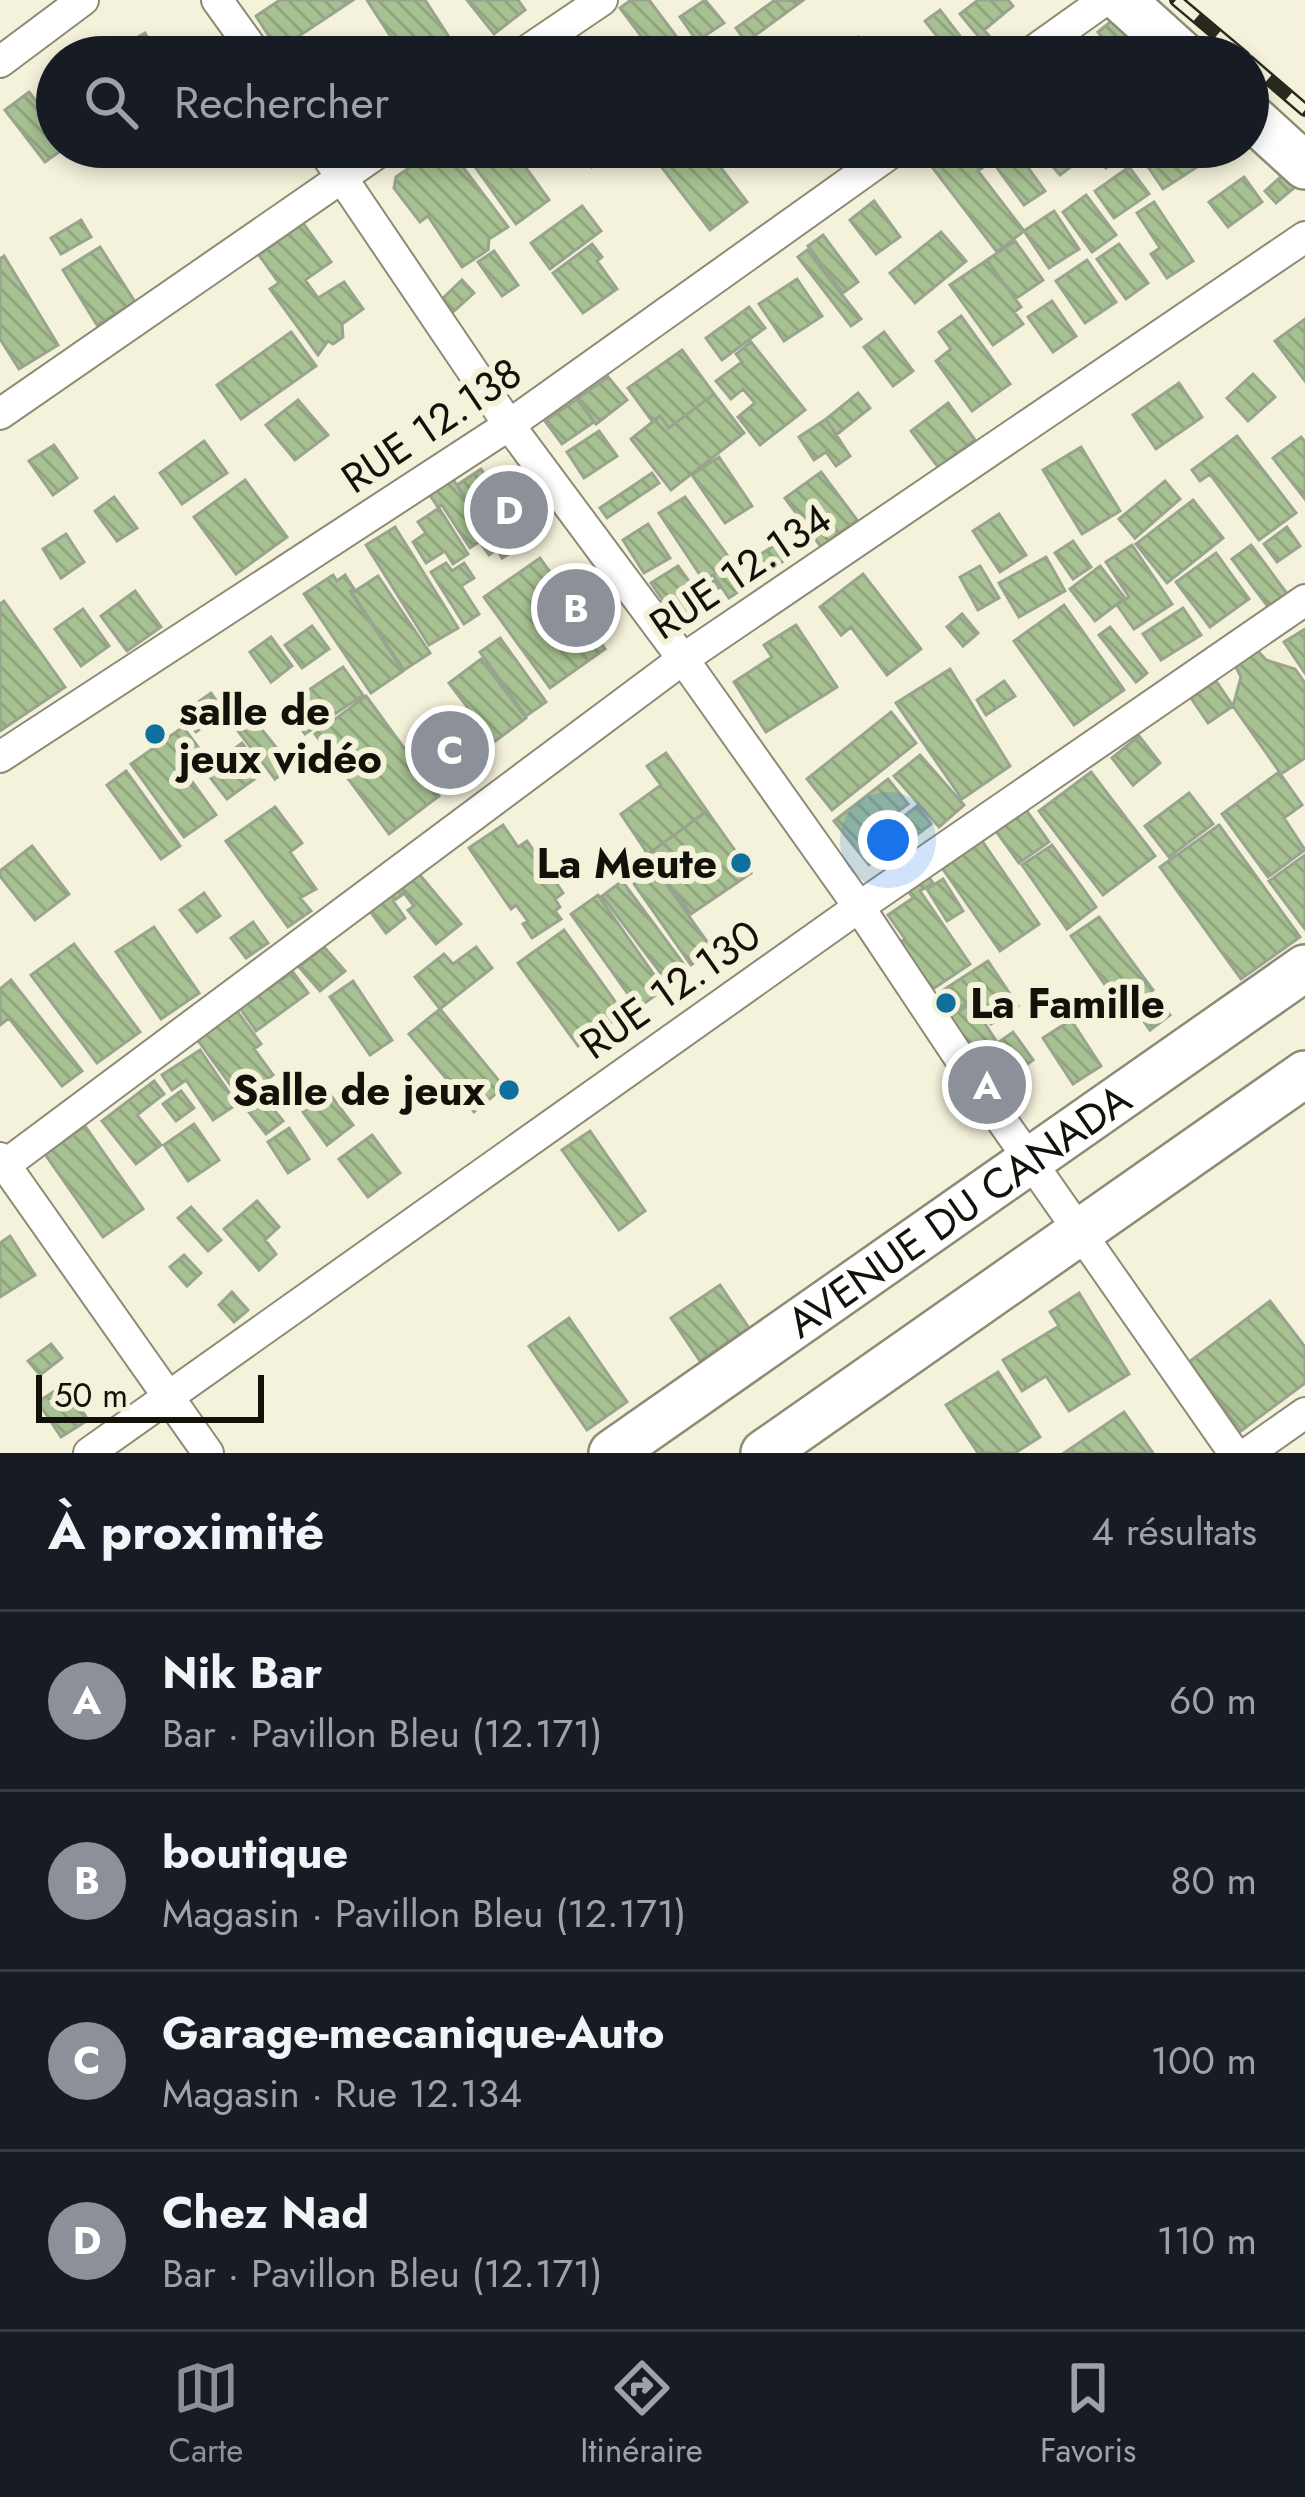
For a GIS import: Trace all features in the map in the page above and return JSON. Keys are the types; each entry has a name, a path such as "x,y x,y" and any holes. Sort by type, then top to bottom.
{"main road":[{"path":"1122,0 1162,36"},
{"path":"1269,133 1305,166"},
{"name":"AVENUE DU CANADA","path":"612,1453 1305,968"},
{"name":"AVENUE DU CANADA","path":"764,1453 1305,1074"}],"street":[{"path":"0,62 82,0"},
{"path":"218,0 243,36"},
{"path":"549,36 602,0"},
{"path":"1054,36 1105,0"},
{"path":"336,168 509,425 859,907 988,1102 1234,1453"},
{"path":"0,413 355,168"},
{"name":"RUE 12.138","path":"0,757 509,425 870,168"},
{"name":"RUE 12.134","path":"2,1162 683,659 1305,237"},
{"name":"RUE 12.130","path":"89,1453 859,907 1305,600"},
{"path":"2,1162 208,1453"},
{"path":"1248,1453 1305,1413"}],"building":[{"path":"280,0 353,0 299,36 269,36 256,16"},
{"path":"367,0 425,0 448,36 390,36"},
{"path":"467,0 518,0 525,10 494,34"},
{"path":"631,0 649,0 676,36 641,36 620,8"},
{"path":"705,0 724,23 704,36 693,36 680,17"},
{"path":"775,0 802,1 754,36 742,36 736,28"},
{"path":"978,0 1008,0 1013,6 984,30 989,36 978,36 960,14"},
{"path":"1126,9 1148,36 1101,36 1098,32"},
{"path":"940,10 960,36 937,36 925,21"},
{"path":"29,92 36,101 36,150 5,110"},
{"path":"409,168 464,168 508,227 489,239 488,250 462,267 428,216 420,222 394,188 396,177"},
{"path":"476,168 526,168 549,200 516,224"},
{"path":"662,168 721,168 747,202 710,230"},
{"path":"933,168 982,168 978,171 1024,231 997,252"},
{"path":"997,168 1028,168 1045,191 1024,205"},
{"path":"1130,168 1149,194 1114,218 1095,191"},
{"path":"1149,168 1195,168 1163,189"},
{"path":"1284,174 1295,187 1276,203 1265,191"},
{"path":"1244,177 1262,202 1228,227 1209,202"},
{"path":"1086,195 1116,235 1092,252 1063,212"},
{"path":"874,201 900,237 876,254 850,220"},
{"path":"1154,202 1193,261 1167,278 1151,254 1160,248 1137,213"},
{"path":"582,206 601,231 550,269 531,243"},
{"path":"1054,211 1079,249 1049,268 1024,231"},
{"path":"81,220 91,237 61,254 51,238"},
{"path":"303,223 331,262 305,280 318,298 344,282 363,309 342,324 343,337 333,344 328,341 318,355 270,289 279,283 259,255"},
{"path":"941,232 966,261 915,303 890,273"},
{"path":"823,235 858,282 843,293 808,246"},
{"path":"1015,241 1043,280 1015,299 987,260"},
{"path":"592,244 602,257 597,261 617,289 583,313 553,273"},
{"path":"1119,244 1148,283 1126,299 1097,259"},
{"path":"100,247 135,302 97,325 63,270"},
{"path":"807,250 861,319 851,326 798,257"},
{"path":"494,251 518,285 502,296 478,262"},
{"path":"4,256 58,345 19,369 0,339 0,259"},
{"path":"987,260 1021,307 1014,312 1023,324 993,345 950,285"},
{"path":"1087,260 1116,302 1085,323 1056,281"},
{"path":"797,279 822,316 784,341 759,304"},
{"path":"462,280 474,293 453,312 441,300"},
{"path":"1052,301 1076,336 1053,352 1028,317"},
{"path":"749,307 765,328 722,360 706,338"},
{"path":"961,316 1010,384 972,411 936,361 951,349 939,332"},
{"path":"1305,319 1305,381 1275,341"},
{"path":"291,332 316,366 241,419 217,385"},
{"path":"884,332 913,371 893,386 864,347"},
{"path":"751,342 805,410 760,445 738,417 755,403 743,389 731,399 716,381 742,362 736,354"},
{"path":"682,350 714,394 669,428 660,416 652,421 628,388"},
{"path":"1253,374 1275,397 1248,421 1227,398"},
{"path":"608,377 627,400 596,424 578,398"},
{"path":"1179,383 1202,417 1156,449 1133,415"},
{"path":"858,393 870,408 836,435 826,419"},
{"path":"714,394 744,433 671,490 631,439 660,416 669,428"},
{"path":"577,399 594,422 562,444 545,421"},
{"path":"298,400 328,435 295,460 266,425"},
{"path":"948,403 975,440 938,467 911,431"},
{"path":"826,419 850,456 836,466 826,452 814,460 799,437"},
{"path":"599,431 617,456 584,478 567,452"},
{"path":"1237,436 1296,513 1259,540 1210,474 1200,481 1192,470"},
{"path":"1301,437 1305,442 1305,499 1273,458"},
{"path":"204,441 227,473 182,504 160,473"},
{"path":"54,445 77,478 53,495 29,461"},
{"path":"1081,447 1120,511 1082,534 1043,470"},
{"path":"719,457 752,506 725,523 692,475"},
{"path":"481,469 530,540 502,558 497,549 489,555 479,541 489,535 457,485"},
{"path":"821,472 857,520 821,547 785,498"},
{"path":"652,473 659,483 607,518 600,508"},
{"path":"451,476 489,535 470,548 427,491"},
{"path":"245,480 287,537 236,574 194,517"},
{"path":"1165,481 1180,499 1135,538 1119,519"},
{"path":"114,497 137,528 117,541 95,511"},
{"path":"685,497 732,562 704,581 659,513"},
{"path":"1193,500 1223,538 1167,583 1136,544"},
{"path":"439,508 468,554 453,564 445,551 426,563 413,542 426,533 418,522"},
{"path":"999,514 1026,555 1000,572 973,531"},
{"path":"648,524 670,558 644,573 623,540"},
{"path":"395,527 458,628 429,645 366,545"},
{"path":"1287,527 1300,546 1277,562 1264,544"},
{"path":"66,534 84,562 61,578 43,549"},
{"path":"781,541 791,556 765,573 755,558"},
{"path":"1073,541 1091,567 1073,579 1055,553"},
{"path":"1132,545 1172,604 1134,629 1117,605 1129,597 1106,562"},
{"path":"1251,545 1291,599 1272,612 1232,559"},
{"path":"1216,553 1249,599 1210,627 1176,582"},
{"path":"1046,557 1065,591 1019,617 999,583"},
{"path":"540,558 605,649 550,688 484,597"},
{"path":"732,562 747,586 729,598 713,575"},
{"path":"446,563 452,571 464,563 474,578 461,586 479,614 464,624 431,572"},
{"path":"678,566 691,584 686,588 691,596 715,580 720,587 675,618 651,583"},
{"path":"980,566 999,598 978,610 960,577"},
{"path":"1100,566 1125,598 1095,621 1070,589"},
{"path":"863,574 921,649 887,675 851,627 841,635 820,607"},
{"path":"333,575 337,581 345,575 354,589 350,591 403,671 371,693 304,594"},
{"path":"378,576 430,653 404,670 352,593"},
{"path":"135,591 161,627 127,651 101,616"},
{"path":"4,601 65,687 0,731 0,604"},
{"path":"1064,605 1124,690 1074,725 1014,641"},
{"path":"1183,608 1201,635 1161,660 1143,634"},
{"path":"83,609 109,646 81,666 55,629"},
{"path":"962,614 978,633 963,646 947,627"},
{"path":"796,625 837,687 766,732 734,682 772,657 764,645"},
{"path":"312,626 329,649 302,668 285,645"},
{"path":"1110,627 1147,673 1136,682 1099,635"},
{"path":"1305,629 1305,673 1284,642"},
{"path":"271,637 292,666 271,682 250,652"},
{"path":"500,638 546,702 526,716 480,652"},
{"path":"1257,650 1266,660 1295,669 1305,683 1305,758 1281,774 1233,706 1241,677 1235,665"},
{"path":"481,659 526,718 494,742 449,683"},
{"path":"343,667 363,695 305,734 285,706"},
{"path":"950,669 1010,766 962,799 896,703"},
{"path":"1004,681 1015,696 986,715 977,700"},
{"path":"1216,681 1233,706 1208,723 1191,698"},
{"path":"211,693 224,712 196,732 182,713"},
{"path":"366,696 439,796 389,834 315,734"},
{"path":"243,706 291,766 275,779 228,718"},
{"path":"891,712 916,743 832,810 807,779"},
{"path":"183,727 201,751 181,766 216,815 184,837 131,764"},
{"path":"1139,736 1160,763 1133,785 1112,758"},
{"path":"242,743 264,772 227,799 205,771"},
{"path":"666,753 707,811 648,854 621,814 661,785 647,766"},
{"path":"920,755 964,805 939,827 894,776"},
{"path":"126,771 180,846 161,859 107,785"},
{"path":"1091,772 1155,856 1103,895 1039,811"},
{"path":"1279,772 1302,805 1284,818 1305,850 1268,877 1222,814"},
{"path":"888,779 908,804 888,819 903,838 869,865 834,821"},
{"path":"1189,793 1213,824 1169,857 1145,826"},
{"path":"917,806 931,824 913,838 899,820"},
{"path":"275,807 302,843 290,852 316,889 300,898 311,911 288,927 226,841"},
{"path":"1026,810 1049,842 1019,863 996,831"},
{"path":"707,811 751,873 691,914 648,854"},
{"path":"503,825 518,847 527,841 563,893 555,899 561,919 532,938 523,924 528,921 516,905 511,909 469,848"},
{"path":"1219,825 1300,937 1241,979 1160,867"},
{"path":"978,835 1039,924 1000,951 938,862"},
{"path":"1052,845 1096,907 1067,929 1022,865"},
{"path":"32,846 69,894 35,920 0,876 0,871"},
{"path":"644,853 713,950 691,965 623,868"},
{"path":"1305,855 1305,929 1269,881"},
{"path":"925,872 933,883 920,891 970,964 921,997 889,950 905,939 888,915 913,898 905,886"},
{"path":"419,874 461,924 436,944 408,910 414,906 401,889"},
{"path":"943,879 963,911 947,921 927,889"},
{"path":"622,881 688,970 669,984 602,896"},
{"path":"398,891 402,895 393,901 405,918 386,933 370,911"},
{"path":"204,893 220,916 197,932 180,910"},
{"path":"598,895 664,989 638,1008 571,914"},
{"path":"1099,917 1153,990 1124,1012 1071,936"},
{"path":"253,922 268,943 246,958 231,938"},
{"path":"154,927 199,993 161,1019 116,952"},
{"path":"564,930 624,1014 578,1046 518,963"},
{"path":"74,944 140,1032 97,1063 31,975"},
{"path":"324,947 345,971 320,991 299,967"},
{"path":"476,947 492,968 440,1009 415,977 444,954 453,964"},
{"path":"988,961 1018,1006 991,1024 974,998 944,1018 931,998"},
{"path":"293,972 308,993 256,1031 240,1008"},
{"path":"11,980 82,1071 62,1086 9,1018 0,1025 0,989"},
{"path":"353,981 392,1040 370,1055 330,997"},
{"path":"1158,998 1170,1015 1150,1030 1138,1013"},
{"path":"972,1003 996,1041 963,1061 940,1023"},
{"path":"440,1009 504,1087 474,1112 409,1034"},
{"path":"237,1011 261,1044 254,1049 273,1075 240,1098 197,1039"},
{"path":"1071,1020 1101,1066 1073,1084 1043,1038"},
{"path":"1013,1032 1033,1060 1011,1076 994,1054 1003,1047 999,1042"},
{"path":"200,1050 237,1104 213,1120 186,1080 172,1090 162,1075"},
{"path":"154,1081 164,1094 137,1115 161,1145 136,1164 102,1121"},
{"path":"181,1091 194,1108 176,1121 163,1104"},
{"path":"329,1093 353,1125 327,1145 303,1112"},
{"path":"266,1100 283,1121 266,1134 249,1112"},
{"path":"194,1124 219,1160 188,1181 164,1145"},
{"path":"85,1126 143,1209 103,1237 45,1154"},
{"path":"289,1128 309,1159 288,1173 268,1142"},
{"path":"590,1131 645,1211 619,1230 562,1150"},
{"path":"372,1135 400,1173 368,1197 339,1159"},
{"path":"257,1201 279,1227 265,1240 276,1254 259,1270 224,1229"},
{"path":"191,1207 221,1240 208,1251 178,1218"},
{"path":"10,1236 35,1275 0,1297 0,1243"},
{"path":"184,1255 201,1273 187,1286 170,1267"},
{"path":"720,1285 749,1328 700,1361 671,1318"},
{"path":"232,1292 248,1310 234,1322 219,1305"},
{"path":"1079,1293 1129,1374 1069,1411 1046,1376 1022,1391 1003,1360 1059,1326 1050,1312"},
{"path":"1270,1301 1305,1347 1305,1383 1241,1431 1189,1362"},
{"path":"569,1318 627,1402 587,1430 529,1346"},
{"path":"51,1344 62,1358 40,1375 28,1361"},
{"path":"998,1372 1040,1437 1015,1453 978,1453 946,1405"},
{"path":"65,1384 88,1420 61,1437 38,1402"},
{"path":"1124,1412 1153,1453 1064,1453"}],"railway":[{"path":"1176,0 1219,36"},
{"path":"1269,79 1305,110"}],"place":[{"name":"Chez Nad","path":"509,510"},
{"name":"boutique","path":"576,608"},
{"name":"salle de jeux vidéo","path":"155,734"},
{"name":"Garage-mecanique-Auto","path":"450,750"},
{"name":"La Meute","path":"741,863"},
{"name":"La Famille","path":"946,1003"},
{"name":"Nik Bar","path":"987,1085"},
{"name":"Salle de jeux","path":"509,1090"}]}
